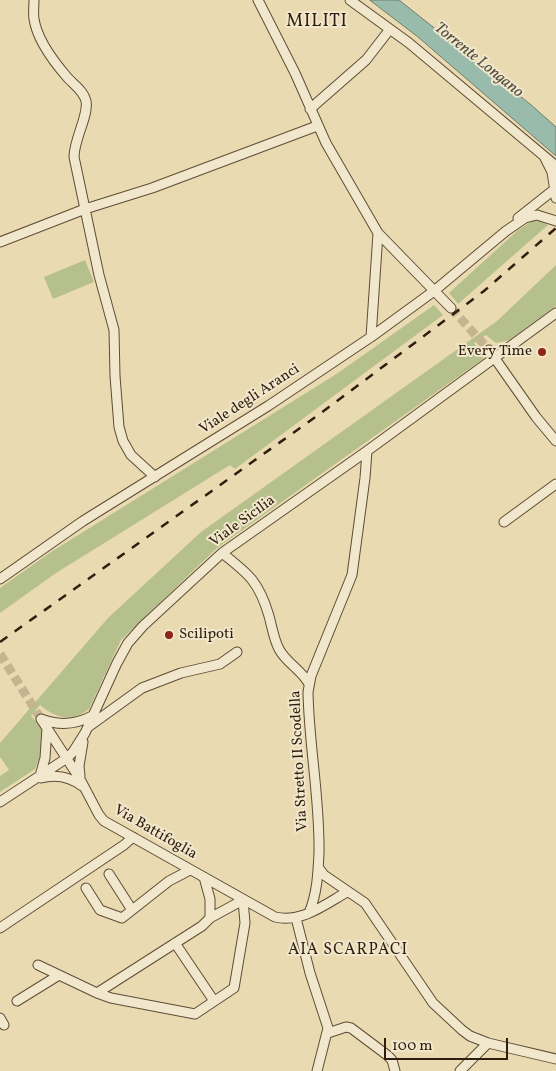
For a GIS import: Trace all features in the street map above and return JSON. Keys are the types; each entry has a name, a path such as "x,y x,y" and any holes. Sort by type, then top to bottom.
{"street":[{"path":"34,0 34,19 39,34 62,70 82,92 86,100 86,111 76,138 74,151 99,275 114,330 114,370 118,427 123,441 132,455 155,477"},
{"path":"258,0 294,73 317,126 378,233 451,308"},
{"path":"350,0 390,29 556,166"},
{"path":"310,109 366,60 390,29"},
{"path":"0,242 85,209 152,188 317,126"},
{"path":"506,231 522,214 556,192 552,172 543,154"},
{"path":"506,231 530,216 544,216 556,221"},
{"name":"Viale degli Aranci","path":"0,579 83,521 268,406 371,337 434,291 506,231"},
{"path":"371,337 378,233"},
{"name":"Viale Sicilia","path":"0,802 38,778 73,752 86,730 120,657 134,635 222,553 367,452 556,313"},
{"path":"489,350 536,417 556,441"},
{"name":"Via Stretto II Scodella","path":"309,913 314,902 318,868 317,809 308,712 309,684 352,575 367,452"},
{"path":"504,522 556,484"},
{"path":"222,553 245,570 256,583 268,613 279,650 300,670 309,684"},
{"path":"82,783 79,766 86,730 142,688 181,673 220,664 236,652"},
{"name":"Via Battifoglia","path":"92,716 67,724 58,724 41,719 67,758 104,822 243,900 275,916 285,919 296,918"},
{"path":"38,778 45,758 47,728"},
{"path":"38,778 64,776 82,783"},
{"path":"0,928 124,845 133,837"},
{"path":"318,868 324,875 347,892 362,900 438,1008 462,1030 470,1036 488,1043 556,1059"},
{"path":"86,888 100,910 122,918 170,881 190,870"},
{"path":"109,874 132,910"},
{"path":"204,877 210,899 210,918"},
{"path":"316,1071 328,1033 328,1022 310,973 296,918 347,892"},
{"path":"38,965 59,975 97,992 111,998 196,1014 234,988 245,923 243,900 210,918 202,926 97,992"},
{"path":"175,943 214,1001"},
{"path":"17,1001 59,975"},
{"path":"328,1033 346,1027 356,1030 392,1060 395,1071"},
{"path":"460,1071 488,1043"}],"green space":[{"path":"532,221 540,221 548,225 458,304 449,293 517,231"},
{"path":"85,260 94,282 53,299 44,277"},
{"path":"556,265 556,306 510,340 496,343 486,335 474,343 483,359 217,548 121,640 89,709 76,716 64,717 52,713 40,705 31,716 41,728 43,738 35,769 0,792 0,776 9,770 0,757 0,743 108,618 201,532 497,321"},
{"path":"434,305 443,315 235,469 230,465 56,573 0,613 0,588 51,552 338,373"}],"shaded area":[{"path":"370,0 399,0 530,104 556,127 556,156 418,37"}],"tunnel":[{"path":"451,308 489,350"},
{"path":"0,654 41,719"}],"railway":[{"path":"0,642 321,413 484,291 556,228"}],"place":[{"name":"Every Time","path":"542,352"},
{"name":"Scilipoti","path":"169,635"}],"district":[{"name":"MILITI","path":"317,23"},
{"name":"AIA SCARPACI","path":"348,951"}],"water label":[{"name":"Torrente Longano","path":"478,61"}]}
